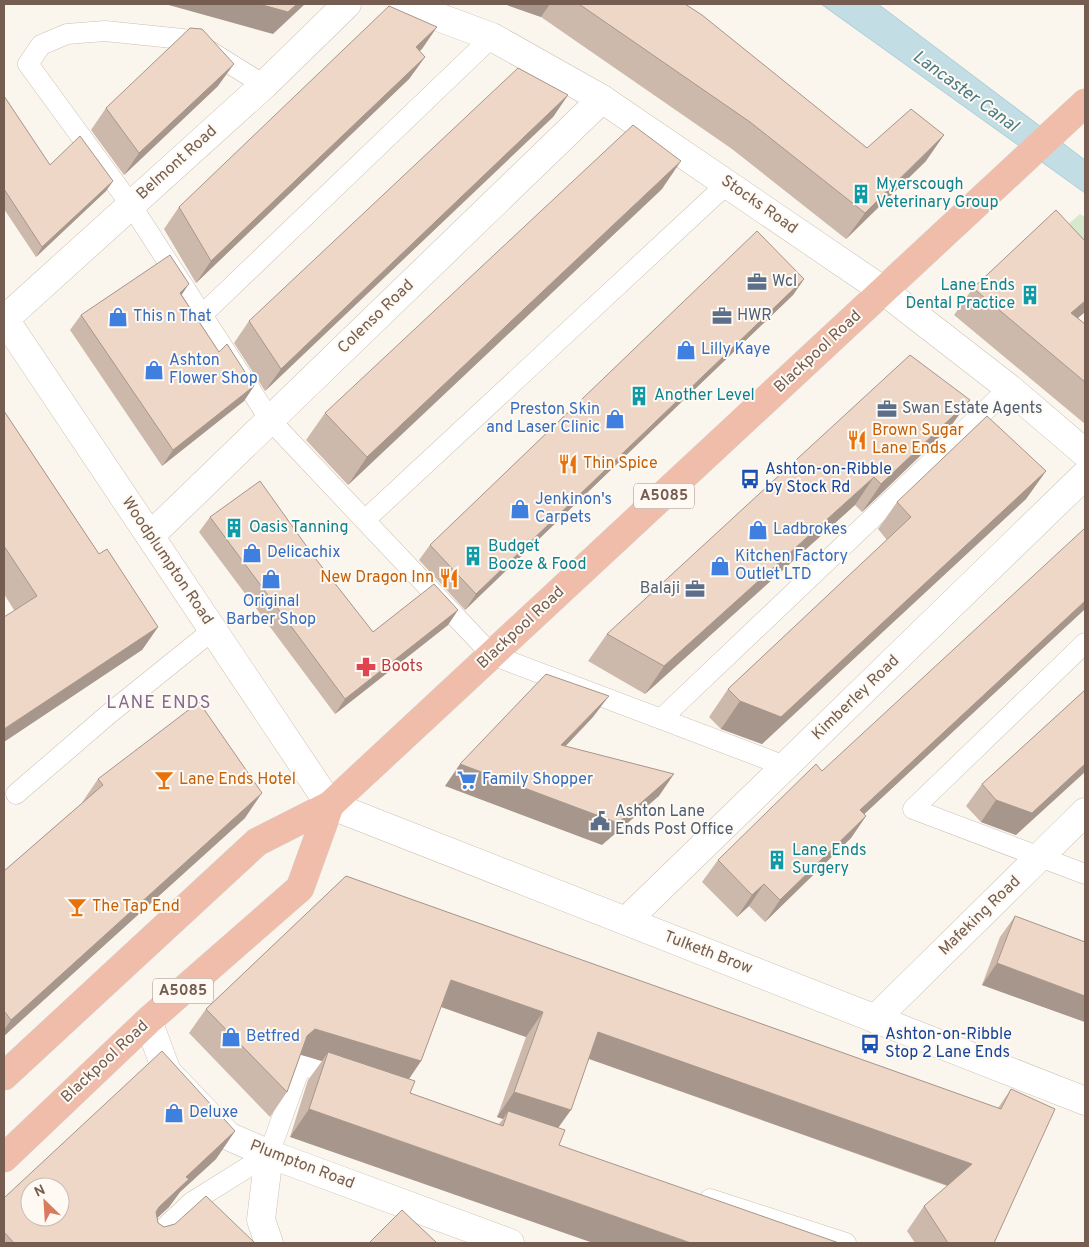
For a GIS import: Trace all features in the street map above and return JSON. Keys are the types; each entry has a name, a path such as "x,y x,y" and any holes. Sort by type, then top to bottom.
{"highway":[{"name":"Blackpool Road","path":"4,1076 257,842 330,805 1085,103"},
{"name":"Blackpool Road","path":"4,1158 148,1021 300,888 330,805"}],"street":[{"name":"Belmont Road","path":"4,318 264,85 347,4"},
{"name":"Stocks Road","path":"403,4 492,37 602,99 884,291 1009,388 1085,454"},
{"name":"Colenso Road","path":"150,536 602,99"},
{"name":"Woodplumpton Road","path":"4,318 330,805"},
{"name":"Kimberley Road","path":"626,922 1085,475"},
{"name":"Tulketh Brow","path":"330,805 1085,1100"},
{"name":"Mafeking Road","path":"875,1019 1085,812"},
{"name":"Plumpton Road","path":"148,1021 167,1072 228,1136 269,1154 502,1242"},
{"path":"269,1154 260,1220 269,1243"}],"lane":[{"path":"264,85 192,40 105,31 67,34 41,45 28,64 131,205 270,420 492,655 785,766"},
{"path":"202,315 492,37"},
{"path":"365,520 728,183"},
{"path":"661,719 1009,388"},
{"path":"16,794 110,713 213,630"},
{"path":"1085,643 913,809 1085,874"},
{"path":"148,1243 192,1202 269,1154 301,1064 357,1083"},
{"path":"695,1194 846,1243"}],"green space":[{"path":"1080,214 1085,217 1085,269 1056,235"}],"water":[{"name":"Lancaster Canal","path":"821,4 878,4 1085,160 1085,193"}],"building":[{"path":"259,4 297,4 288,12"},
{"path":"579,4 685,4 702,15 867,148 911,109 944,135 865,213 750,122"},
{"path":"389,6 437,27 416,47 425,57 211,261 179,207"},
{"path":"190,28 202,29 234,64 139,153 106,108"},
{"path":"518,68 568,95 281,369 249,321"},
{"path":"4,96 50,165 80,136 113,181 42,247 4,189"},
{"path":"633,125 681,161 367,457 325,413"},
{"path":"1056,210 1085,241 1085,301 1071,313 1085,324 1085,382 973,288"},
{"path":"757,231 804,279 476,594 430,545"},
{"path":"170,255 189,284 180,293 219,352 227,344 254,386 173,450 81,315"},
{"path":"910,355 970,400 881,484 874,477 664,666 607,634"},
{"path":"4,411 99,554 107,549 158,627 4,729 4,617 37,596 4,546"},
{"path":"987,416 1046,471 781,717 740,701 728,689 911,517 897,502"},
{"path":"260,481 315,558 373,632 434,584 458,610 345,699 210,517"},
{"path":"1085,528 1085,601 860,810 866,816 780,900 764,884 752,895 718,860 816,764 822,771"},
{"path":"546,674 609,696 561,745 674,774 618,823 460,764"},
{"path":"1085,690 1085,764 1032,813 996,800 982,784"},
{"path":"199,702 262,793 11,1020 4,1011 4,871 103,785 98,779"},
{"path":"346,876 1001,1109 1011,1089 1055,1109 994,1243 948,1243 924,1206 972,1164 598,1032 571,1110 514,1092 543,1012 451,980 421,1061 315,1029 307,1036 287,1092 206,1009"},
{"path":"1015,916 1085,942 1085,996 997,963"},
{"path":"162,1051 235,1131 186,1177 189,1179 156,1212 158,1223 164,1227 175,1224 206,1196 255,1243 14,1243 4,1232 4,1198 20,1183 20,1227 70,1227 70,1177 27,1177"},
{"path":"328,1052 415,1081 410,1093 503,1126 508,1111 565,1130 559,1145 839,1243 691,1243 309,1109"},
{"path":"402,1210 437,1243 369,1243"}],"place":[{"name":"Myerscough Veterinary Group","path":"861,194"},
{"name":"Wcl","path":"757,282"},
{"name":"Lane Ends Dental Practice","path":"1030,295"},
{"name":"HWR","path":"722,316"},
{"name":"This n That","path":"118,317"},
{"name":"Lilly Kaye","path":"686,350"},
{"name":"Ashton Flower Shop","path":"154,370"},
{"name":"Another Level","path":"639,396"},
{"name":"Swan Estate Agents","path":"887,409"},
{"name":"Preston Skin and Laser Clinic","path":"615,419"},
{"name":"Brown Sugar Lane Ends","path":"857,440"},
{"name":"Thin Spice","path":"568,464"},
{"name":"Ashton-on-Ribble by Stock Rd","path":"750,479"},
{"name":"Jenkinon's Carpets","path":"520,509"},
{"name":"Oasis Tanning","path":"234,528"},
{"name":"Ladbrokes","path":"758,530"},
{"name":"Delicachix","path":"252,553"},
{"name":"Budget Booze & Food","path":"473,556"},
{"name":"Kitchen Factory Outlet LTD","path":"720,566"},
{"name":"New Dragon Inn","path":"449,578"},
{"name":"Original Barber Shop","path":"271,579"},
{"name":"Balaji","path":"695,589"},
{"name":"Boots","path":"366,667"},
{"name":"Lane Ends Hotel","path":"164,780"},
{"name":"Family Shopper","path":"467,780"},
{"name":"Ashton Lane Ends Post Office","path":"600,821"},
{"name":"Lane Ends Surgery","path":"777,860"},
{"name":"The Tap End","path":"77,907"},
{"name":"Betfred","path":"231,1037"},
{"name":"Ashton-on-Ribble Stop 2 Lane Ends","path":"870,1044"},
{"name":"Deluxe","path":"174,1113"}],"district":[{"name":"LANE ENDS","path":"159,703"}]}
